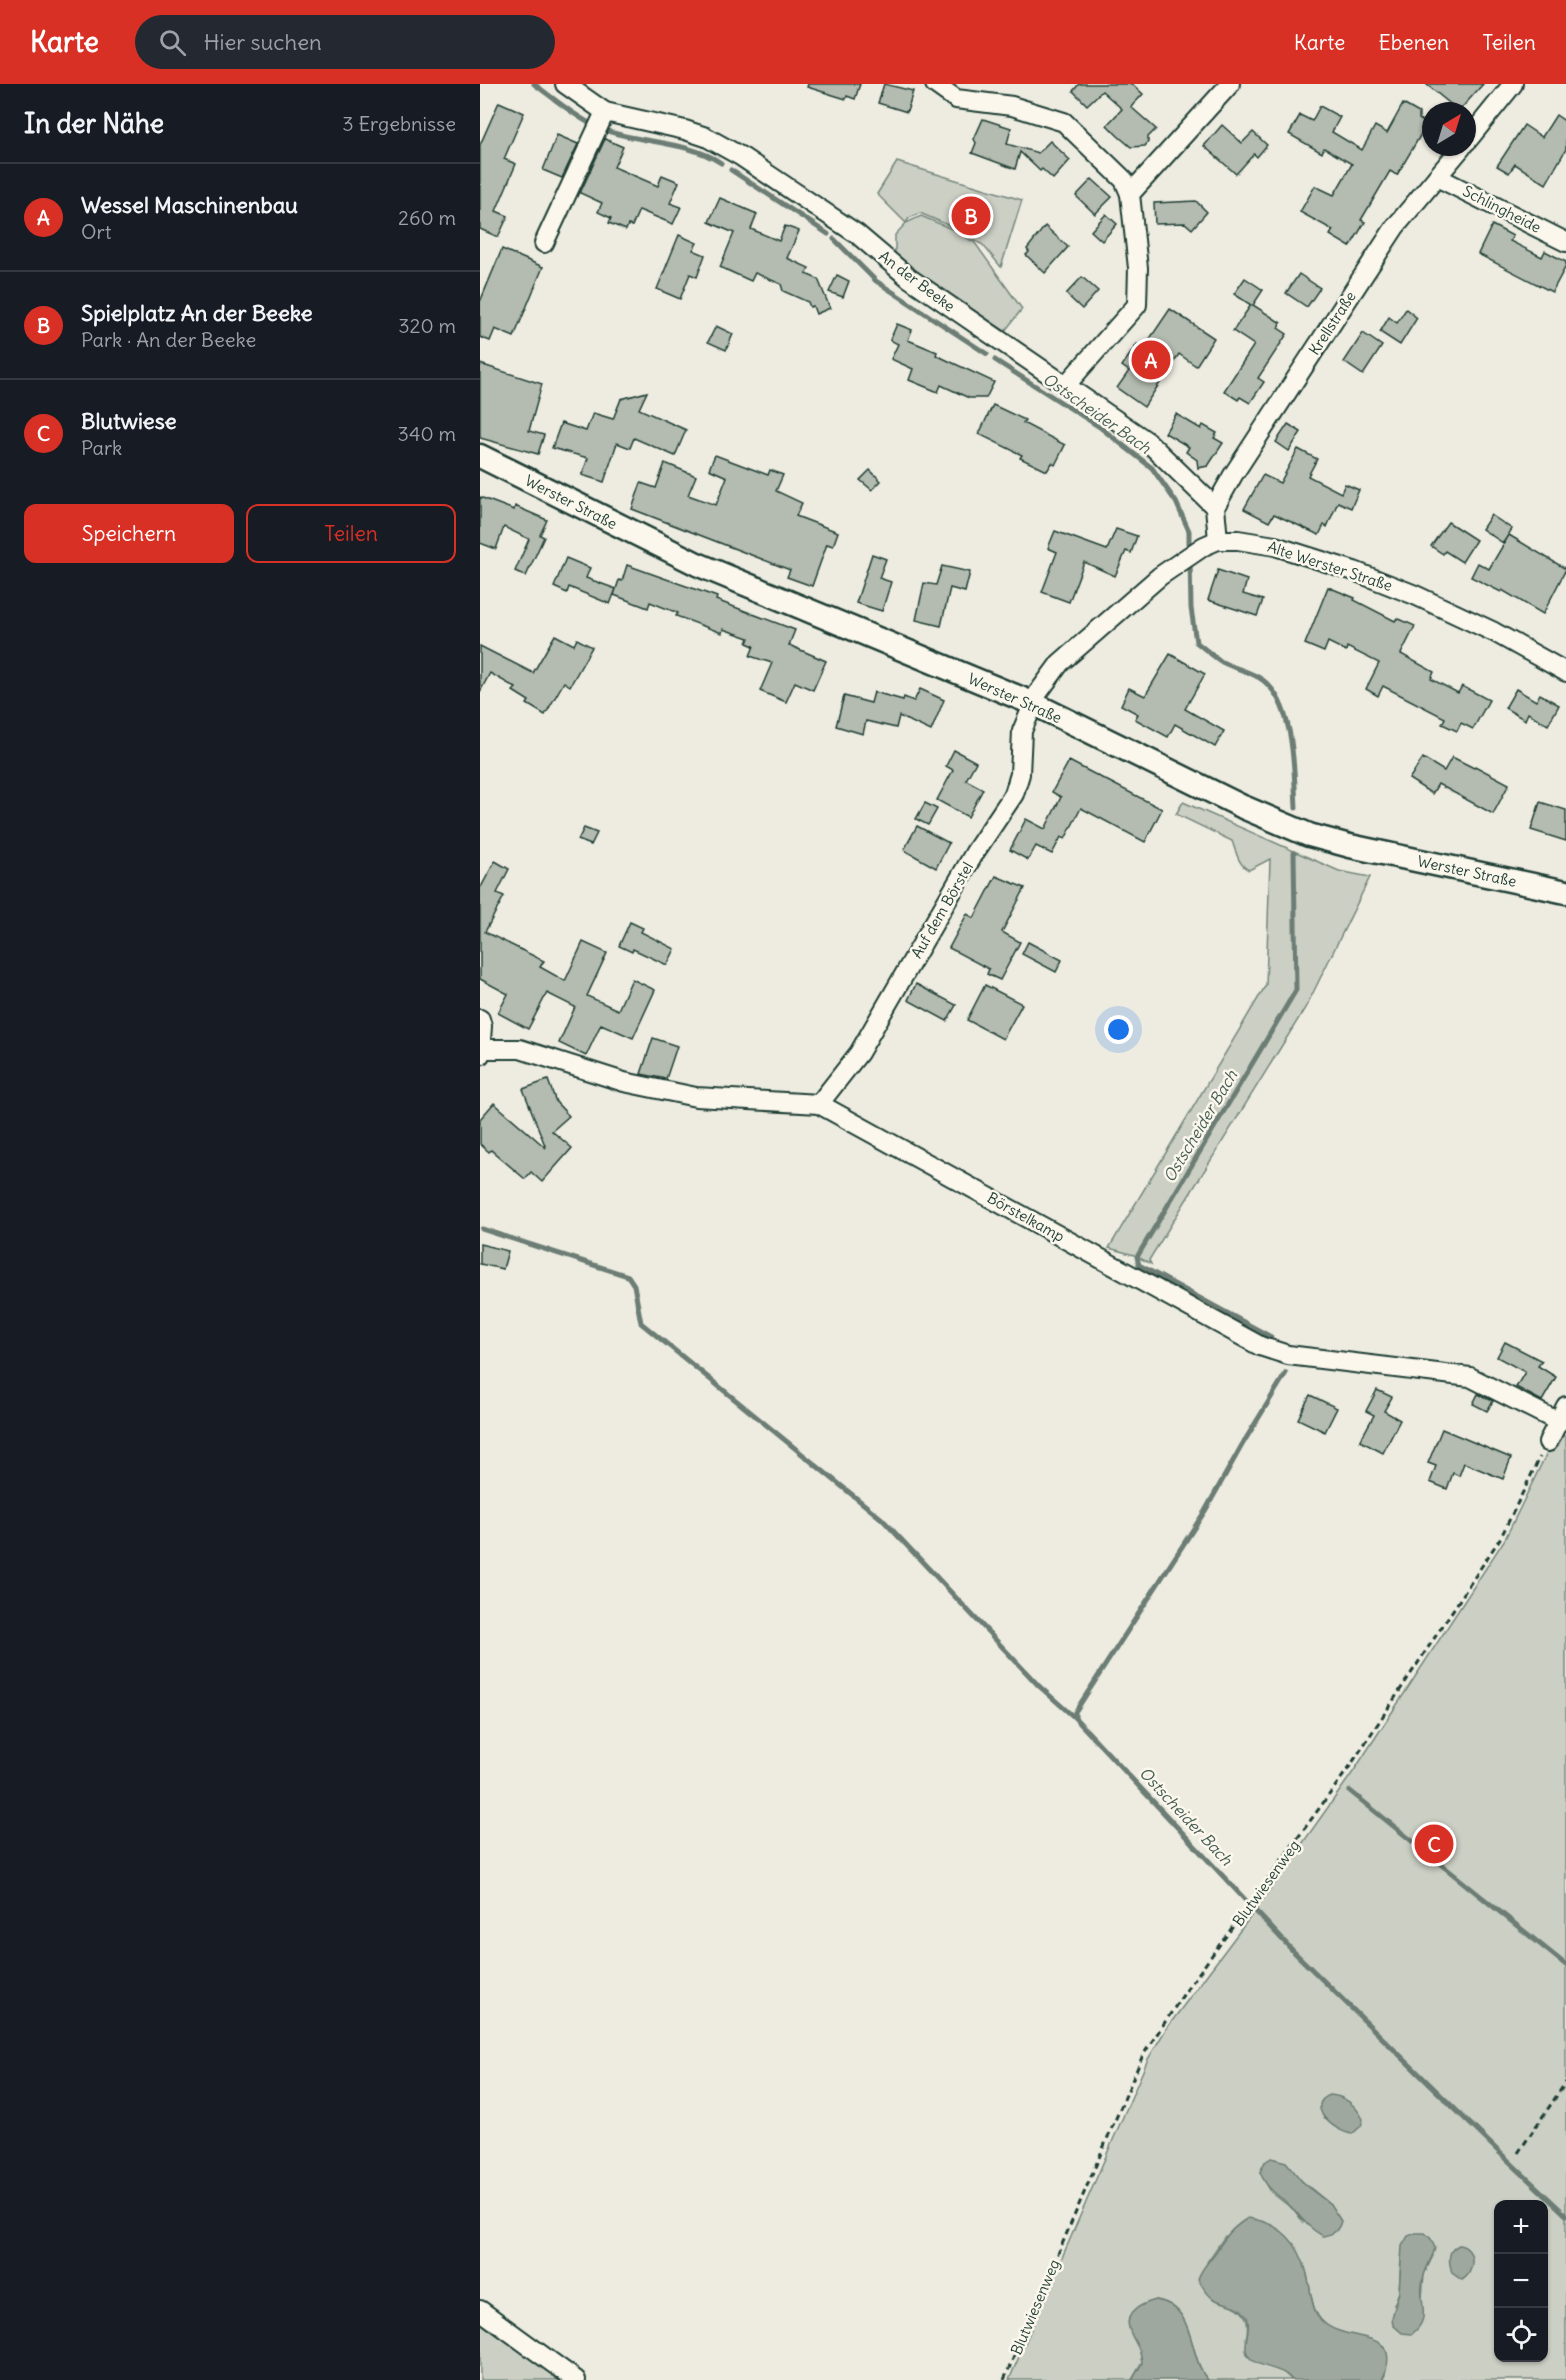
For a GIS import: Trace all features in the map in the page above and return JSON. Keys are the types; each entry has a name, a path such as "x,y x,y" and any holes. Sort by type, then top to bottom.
{"main road":[{"name":"Werster Straße","path":"480,456 697,564 1032,703 1244,807 1309,835 1350,846 1566,892"}],"street":[{"name":"An der Beeke","path":"565,84 605,112 696,134 742,157 857,234 909,278 1148,441 1215,507"},
{"path":"935,84 956,99 1012,106 1064,122 1124,180 1130,194 1138,268 1137,305 1065,386"},
{"path":"1130,194 1230,84"},
{"path":"1476,130 1513,84"},
{"path":"544,243 605,112"},
{"name":"Krellstraße","path":"1215,507 1233,475 1395,227 1454,156"},
{"name":"Schlingheide","path":"1437,177 1566,242"},
{"path":"1032,703 1060,663 1178,562 1211,543 1215,507"},
{"name":"Alte Werster Straße","path":"1211,543 1238,540 1275,546 1354,571 1494,632 1566,672"},
{"name":"Auf dem Börstel","path":"819,1104 859,1053 975,852 1014,794 1020,774 1022,731 1032,703"},
{"path":"480,1019 481,1052"},
{"name":"Börstelkamp","path":"481,1052 520,1048 624,1082 696,1097 819,1104 1260,1346 1288,1355 1470,1377 1562,1414"},
{"path":"1548,1442 1562,1414"},
{"path":"480,2310 576,2380"}],"path":[{"name":"Blutwiesenweg","path":"1004,2380 1143,2055 1185,1992 1348,1769 1501,1536 1548,1442"},
{"path":"1518,2153 1566,2082"}],"shaded area":[{"path":"897,162 1022,200 1001,267 983,245 948,225 920,213 909,218 906,223 877,194"},
{"path":"921,216 954,230 975,243 1022,309 1005,331 895,256 895,235 906,223"},
{"path":"1183,802 1339,871 1370,877 1307,1005 1149,1260 1151,1264 1134,1255 1109,1248 1266,985 1270,859 1249,870 1245,868 1232,841 1176,814"},
{"path":"1556,1434 1566,1436 1566,2380 1382,2380 1385,2375 1385,2347 1369,2339 1341,2333 1323,2322 1314,2308 1305,2268 1294,2246 1225,2236 1207,2262 1225,2303 1241,2311 1247,2320 1246,2339 1292,2380 1208,2380 1201,2370 1185,2322 1169,2304 1156,2300 1139,2346 1142,2363 1132,2380 1009,2380 1148,2059 1166,2029 1251,1916 1353,1772 1505,1539","holes":["1265,2162 1298,2178 1330,2204 1303,2222 1295,2211 1271,2192 1260,2172","1433,2256 1424,2274 1422,2298 1394,2305 1399,2292 1401,2258"]},
{"path":"1330,2095 1350,2102 1363,2119 1361,2126 1352,2134 1337,2128 1324,2118 1320,2105 1323,2099"},
{"path":"1271,2158 1286,2162 1305,2185 1330,2204 1341,2221 1335,2232 1323,2236 1314,2230 1267,2185 1260,2172 1265,2162"},
{"path":"1248,2218 1272,2225 1290,2239 1302,2259 1315,2309 1323,2322 1333,2329 1370,2339 1380,2344 1386,2351 1388,2363 1382,2380 1292,2380 1283,2373 1251,2359 1246,2349 1248,2319 1245,2314 1238,2308 1212,2298 1198,2279 1227,2236"},
{"path":"1425,2233 1435,2248 1423,2279 1422,2322 1412,2334 1402,2333 1393,2325 1392,2318 1399,2292 1402,2246 1408,2236"},
{"path":"1459,2245 1469,2251 1472,2261 1470,2272 1462,2280 1452,2273 1449,2261 1452,2250"},
{"path":"1156,2300 1169,2304 1185,2322 1201,2370 1208,2380 1132,2380 1142,2363 1140,2352 1129,2328 1129,2317 1140,2306"},
{"path":"480,2314 569,2380 480,2380"}],"building":[{"path":"808,84 860,84 855,99 847,96 846,99 807,87"},
{"path":"884,84 913,91 907,112 878,103"},
{"path":"1079,84 1132,84 1143,94 1131,107 1156,129 1148,137 1145,146 1131,147 1107,125 1122,109 1102,91 1087,105 1073,91"},
{"path":"1426,84 1483,84 1467,102 1448,102"},
{"path":"499,102 524,113 504,159 516,164 496,211 508,216 498,237 480,229 480,145"},
{"path":"1403,104 1419,113 1422,132 1397,175 1390,171 1361,220 1365,222 1350,247 1330,235 1333,230 1300,212 1315,186 1334,195 1352,164 1324,148 1322,153 1289,134 1300,115 1312,121 1320,106 1340,117 1332,132 1362,150 1375,126 1387,133"},
{"path":"1556,115 1566,122 1566,149 1546,184 1515,164 1509,173 1497,166 1524,125 1542,137"},
{"path":"983,119 1011,128 1007,144 1038,153 1050,141 1070,160 1053,179 1042,169 1040,171 1020,152 1015,169 972,153 976,143 974,139"},
{"path":"1222,125 1242,143 1253,132 1267,145 1257,157 1254,154 1236,174 1204,146"},
{"path":"557,135 578,144 562,178 543,170"},
{"path":"605,139 623,147 614,167 658,186 662,175 679,182 670,203 681,207 673,224 639,210 632,226 628,225 626,230 609,223 611,218 598,212 602,203 580,193"},
{"path":"1092,179 1112,197 1095,214 1076,196"},
{"path":"720,198 757,214 751,229 779,241 785,226 799,231 787,258 809,268 806,274 818,279 830,308 816,314 813,306 810,307 808,302 783,291 781,284 755,273 751,281 720,267 734,233 709,222"},
{"path":"1196,201 1207,212 1192,229 1185,223 1155,224 1154,203"},
{"path":"1106,214 1117,224 1102,241 1091,231"},
{"path":"1492,225 1513,236 1510,241 1542,257 1545,251 1566,262 1552,292 1478,254"},
{"path":"1045,226 1068,247 1045,273 1026,255 1029,252 1027,249"},
{"path":"679,235 697,243 693,250 705,255 697,277 690,274 680,299 657,289"},
{"path":"502,249 543,267 514,337 495,329 490,341 480,337 480,302"},
{"path":"1299,274 1320,288 1307,307 1286,293"},
{"path":"837,275 849,281 843,297 829,292"},
{"path":"1082,277 1098,291 1082,309 1066,294"},
{"path":"1245,278 1263,290 1253,305 1281,323 1278,328 1287,334 1258,378 1264,382 1250,403 1240,397 1238,400 1224,391 1254,345 1233,331 1251,305 1234,294"},
{"path":"1170,309 1214,338 1196,366 1179,354 1144,407 1117,388 1129,371 1122,366 1137,344 1143,349"},
{"path":"1406,309 1417,318 1400,345 1380,332 1389,317 1397,323"},
{"path":"897,324 912,330 908,340 937,352 936,355 994,382 986,398 969,398 941,385 938,392 909,380 913,369 891,359 898,344 890,340"},
{"path":"716,326 733,334 726,350 708,342"},
{"path":"1363,333 1382,346 1363,375 1344,362"},
{"path":"480,364 542,384 529,431 544,435 538,454 480,438"},
{"path":"647,392 639,409 686,430 675,456 634,438 630,448 617,443 604,482 582,475 588,458 552,448 561,423 586,431 593,413 613,419 621,399"},
{"path":"993,405 1025,420 1023,423 1065,445 1055,465 1052,463 1047,471 1020,458 1022,455 979,434"},
{"path":"1176,414 1201,429 1203,425 1217,433 1214,438 1223,443 1208,466 1198,468 1197,460 1186,452 1189,447 1165,433"},
{"path":"1288,424 1301,432 1289,451 1276,442"},
{"path":"1298,449 1317,459 1308,476 1341,493 1345,484 1359,490 1351,508 1338,502 1327,527 1324,525 1319,535 1274,514 1269,522 1244,509 1263,475 1280,483"},
{"path":"715,455 768,475 770,470 783,475 776,491 802,503 796,516 838,532 833,546 827,544 812,586 787,577 790,570 632,509 641,483 656,488 665,463 696,476 688,495 716,505 727,477 709,469"},
{"path":"870,470 881,481 872,490 860,480"},
{"path":"480,497 514,510 515,506 547,520 540,535 544,537 526,576 515,571 529,539 504,527 496,549 480,543"},
{"path":"1491,515 1512,529 1503,543 1482,529"},
{"path":"1448,522 1476,540 1462,562 1445,551 1443,554 1431,546"},
{"path":"1116,529 1137,536 1131,553 1126,551 1115,576 1084,562 1069,602 1042,592 1057,552 1048,548 1055,531 1107,550"},
{"path":"1509,535 1566,569 1543,614 1502,590 1501,592 1471,577 1478,563 1489,569"},
{"path":"872,554 886,559 879,578 891,582 882,611 856,603"},
{"path":"566,558 590,568 586,578 616,589 610,604 569,587 567,593 554,587"},
{"path":"627,565 717,597 716,600 795,630 789,645 826,661 813,690 795,682 786,702 760,691 772,663 750,656 754,646 747,643 749,638 723,629 722,633 676,616 678,613 650,602 648,608 614,595 619,580 622,581"},
{"path":"942,566 970,572 965,592 950,588 941,626 916,620 924,583 936,585"},
{"path":"1218,570 1247,580 1243,594 1263,600 1257,616 1208,600"},
{"path":"1328,587 1355,598 1354,600 1395,621 1397,618 1415,626 1401,654 1434,672 1431,679 1458,693 1462,686 1489,700 1473,729 1461,723 1457,731 1442,724 1445,718 1383,686 1378,696 1366,689 1379,663 1347,647 1346,651 1328,642 1324,652 1305,644"},
{"path":"555,635 574,645 577,639 592,647 570,686 564,682 545,715 527,704 529,701 513,691 516,688 490,673 480,692 480,646 533,673"},
{"path":"1170,654 1205,674 1185,709 1224,731 1215,747 1175,724 1168,737 1135,719 1138,714 1121,705 1129,688 1145,696"},
{"path":"920,689 944,700 931,731 899,716 896,728 866,721 863,734 836,726 844,696 871,703 874,692 914,701"},
{"path":"1516,689 1536,701 1540,694 1559,705 1548,725 1528,713 1525,720 1505,708"},
{"path":"954,750 976,762 966,780 983,789 968,817 937,800 953,770 946,766"},
{"path":"1452,757 1509,784 1493,814 1438,784 1432,794 1409,779 1423,758 1444,771"},
{"path":"1069,761 1162,809 1145,842 1081,808 1065,839 1061,837 1052,854 1036,846 1028,860 1010,850 1026,819 1045,829 1061,797 1052,792"},
{"path":"1540,802 1566,810 1566,841 1531,830"},
{"path":"925,803 937,809 928,825 916,819"},
{"path":"917,826 949,843 936,868 904,850"},
{"path":"584,828 597,833 591,845 578,840"},
{"path":"495,861 509,869 497,893 504,896 485,932 544,961 540,967 565,981 583,942 607,953 587,996 618,1010 632,979 655,990 633,1038 601,1024 586,1056 559,1043 575,1007 547,993 528,1029 498,1013 508,994 480,979 480,889"},
{"path":"996,876 1025,888 1002,932 1020,942 1000,980 987,974 989,969 949,948 967,914 974,918"},
{"path":"630,922 643,928 641,932 675,949 667,965 633,949 632,952 619,946"},
{"path":"1028,942 1062,960 1056,972 1022,954"},
{"path":"916,984 956,1005 947,1021 908,1000"},
{"path":"985,985 1022,1004 1003,1039 967,1020"},
{"path":"653,1038 677,1046 666,1079 641,1074"},
{"path":"548,1080 556,1102 569,1116 552,1131 572,1148 542,1182 531,1172 525,1179 491,1150 489,1152 480,1144 480,1119 494,1103 546,1148 523,1089"},
{"path":"480,1244 508,1251 503,1269 480,1264"},
{"path":"1505,1342 1542,1361 1538,1366 1556,1377 1542,1401 1516,1387 1525,1372 1497,1357"},
{"path":"1377,1390 1392,1397 1384,1411 1400,1420 1383,1453 1360,1441 1374,1415 1366,1411"},
{"path":"1478,1394 1493,1401 1487,1411 1473,1404"},
{"path":"1310,1395 1337,1408 1325,1432 1298,1419"},
{"path":"1442,1429 1511,1458 1503,1479 1464,1463 1459,1476 1453,1473 1447,1489 1430,1482 1436,1466 1428,1463"}],"waterway":[{"name":"Ostscheider Bach","path":"534,84 596,127 694,150 721,163"},
{"name":"Ostscheider Bach","path":"731,170 828,234"},
{"name":"Ostscheider Bach","path":"834,239 876,281 987,354"},
{"name":"Ostscheider Bach","path":"995,360 1101,428 1152,468 1176,502 1189,531 1189,550"},
{"name":"Ostscheider Bach","path":"1190,560 1191,608 1196,642 1222,662 1264,681 1282,706 1291,740 1296,808"},
{"name":"Ostscheider Bach","path":"1271,1337 1139,1265 1137,1257 1296,990 1294,853"},
{"path":"482,1229 628,1276 634,1285 641,1323 882,1519 1039,1686 1075,1718"},
{"name":"Ostscheider Bach","path":"1286,1373 1205,1511 1075,1712 1075,1718 1294,1952 1566,2215"},
{"path":"1350,1791 1566,1965"}],"place":[{"name":"Spielplatz An der Beeke","path":"971,216"},
{"name":"Wessel Maschinenbau","path":"1151,360"},
{"name":"Blutwiese","path":"1434,1844"}]}
